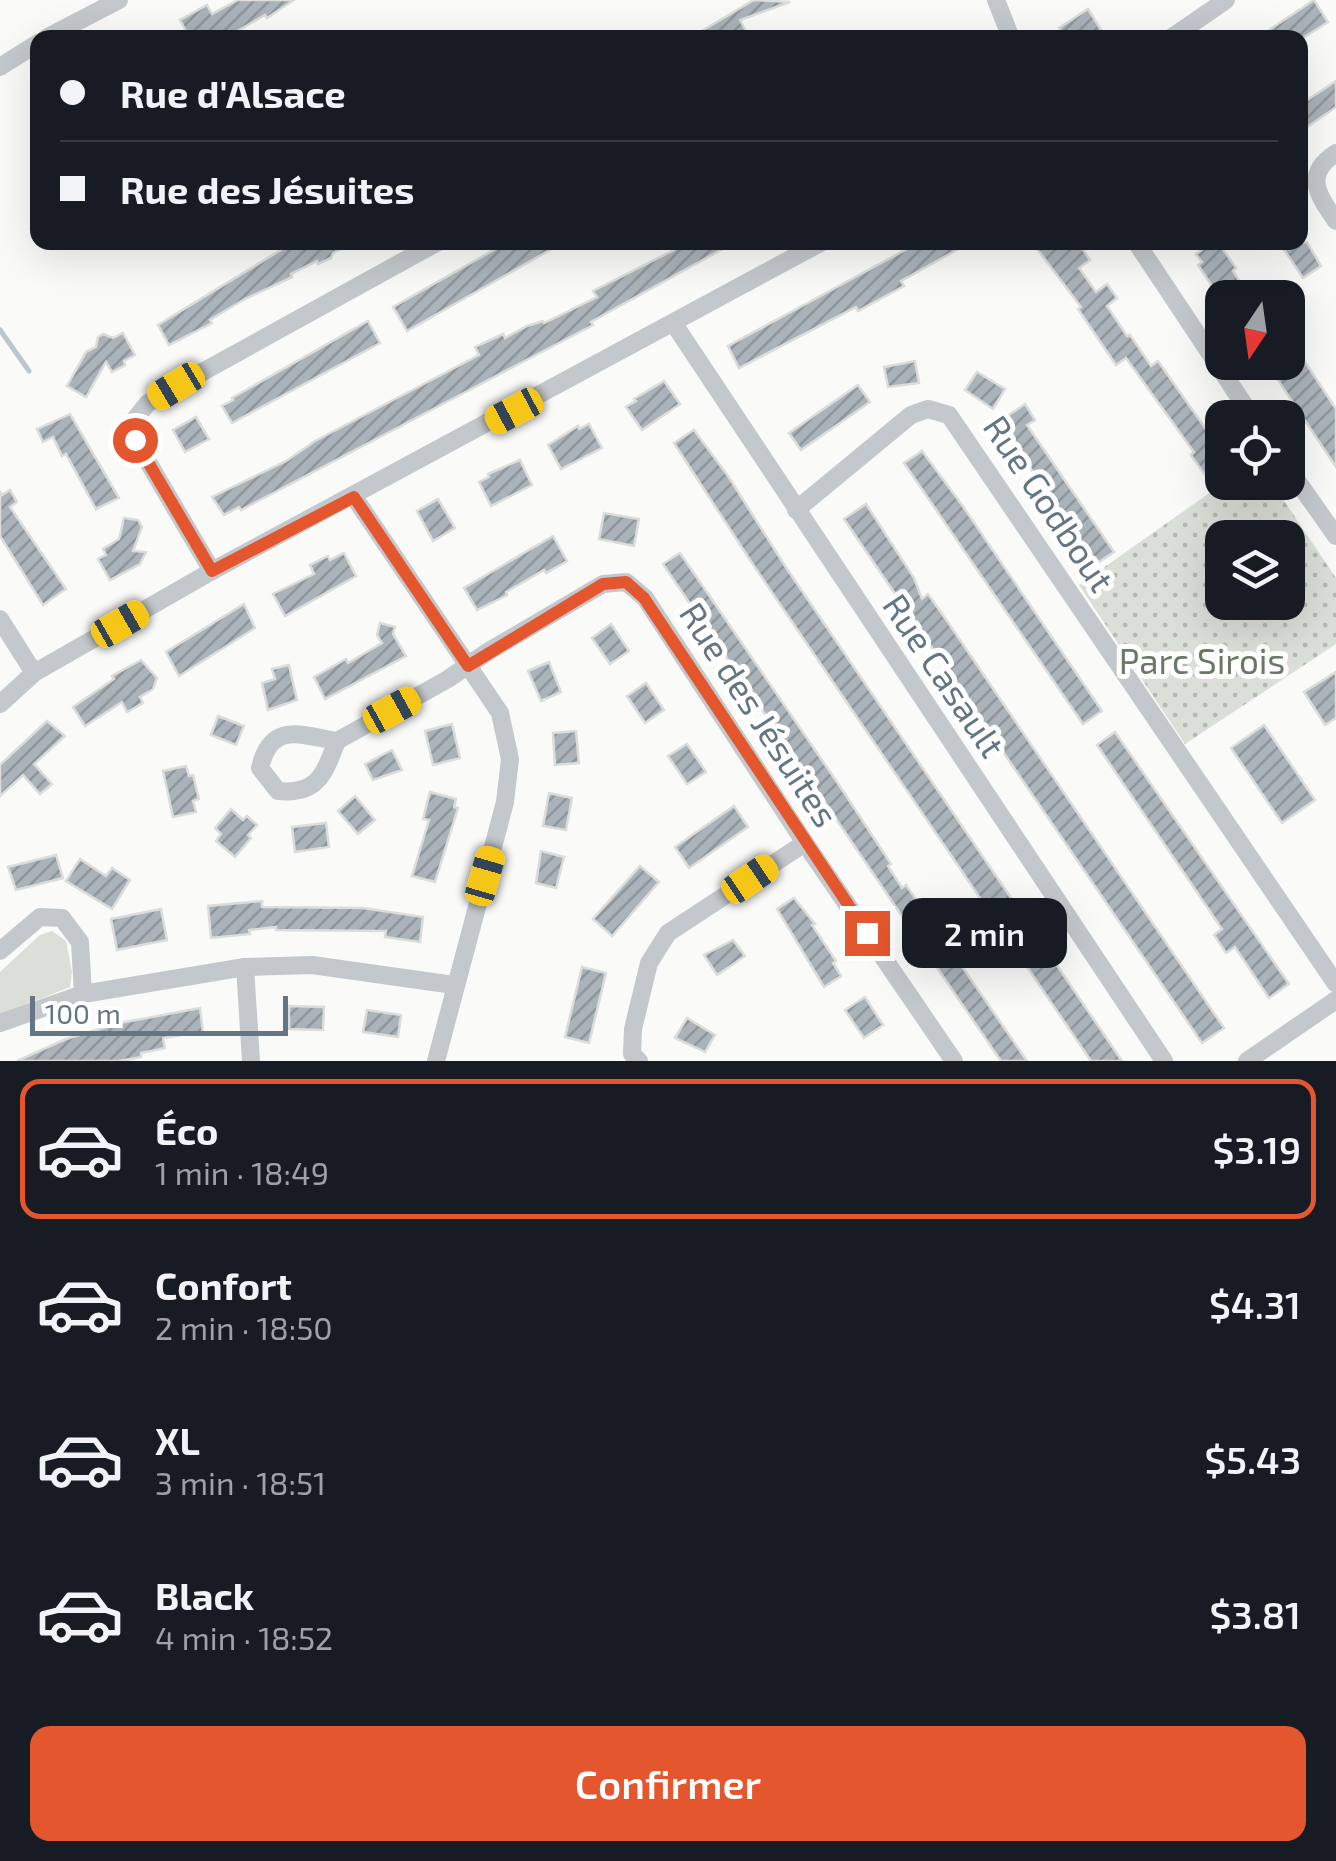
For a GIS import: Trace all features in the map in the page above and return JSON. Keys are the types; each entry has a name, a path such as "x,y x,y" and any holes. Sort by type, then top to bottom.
{"street":[{"path":"61,30 119,0"},
{"path":"996,0 1009,30"},
{"path":"1183,30 1226,0"},
{"path":"0,67 30,48"},
{"path":"1336,153 1324,161 1317,173 1318,195 1336,221"},
{"path":"212,571 135,440 135,419 148,403 176,386 423,250"},
{"path":"0,704 34,673 212,571 808,250"},
{"path":"1141,250 1241,400"},
{"name":"Rue Casault","path":"674,324 1164,1061"},
{"name":"Rue Godbout","path":"796,510 911,415 928,409 949,415 1336,984"},
{"path":"1305,492 1336,536"},
{"path":"354,497 500,713 510,759 505,802 436,1061"},
{"name":"Rue des Jésuites","path":"338,741 603,584 626,582 644,598 954,1061"},
{"path":"0,619 34,673"},
{"path":"639,1061 632,1054 632,1029 649,963 668,933 805,843"},
{"path":"0,951 40,917 62,918 80,942 84,994"},
{"path":"0,1023 84,994 244,967 312,965 454,985"},
{"path":"244,967 250,1061"},
{"path":"1247,1061 1336,1000"}],"green space":[{"name":"Parc Sirois","path":"1205,496 1205,500 1283,500 1297,520 1205,520 1205,620 1305,620 1305,532 1336,578 1336,644 1185,744 1079,585"},
{"path":"52,931 66,941 72,972 70,987 0,1015 0,972 40,935"}],"building":[{"path":"238,0 294,0 239,30 186,30 180,20 207,5 212,14"},
{"path":"754,0 790,2 740,20 745,30 703,30"},
{"path":"1314,0 1328,22 1308,35 1308,30 1269,30"},
{"path":"1088,9 1101,30 1060,30"},
{"path":"1336,81 1336,107 1308,126 1308,100"},
{"path":"1308,244 1321,266 1303,278 1284,250 1308,250"},
{"path":"281,250 339,250 331,258 318,264 317,261 243,300 210,320 212,323 169,345 158,325"},
{"path":"494,250 550,250 407,331 393,307"},
{"path":"674,250 721,250 591,322 593,325 241,510 239,507 224,515 212,497 288,460 315,441 479,355 475,347 503,334 505,338 527,326 544,323 597,297 593,291"},
{"path":"905,250 957,250 858,311 856,307 739,368 728,346"},
{"path":"1038,250 1083,250 1090,260 1079,268 1096,292 1107,284 1117,298 1107,306 1127,336 1151,366 1158,361 1205,428 1205,475 1191,455 1194,452 1126,358 1116,365 1078,309 1081,307"},
{"path":"1201,250 1224,250 1236,268 1233,271 1239,280 1208,280 1198,265 1202,262 1196,254"},
{"path":"368,321 380,343 232,423 222,406 232,398"},
{"path":"123,333 135,355 124,361 125,365 112,372 106,362 86,397 67,386 86,352 96,347 98,337 103,334 113,338"},
{"path":"915,361 919,383 888,387 884,367"},
{"path":"1305,362 1336,409 1336,467 1305,420 1305,400 1291,400 1278,380 1305,380"},
{"path":"977,372 1005,389 993,409 965,390"},
{"path":"664,381 680,404 642,430 626,407"},
{"path":"858,385 870,402 801,450 789,433"},
{"path":"1025,404 1035,420 1027,425 1114,552 1096,564 999,422"},
{"path":"70,414 119,498 96,509 66,454 62,456 53,437 43,442 37,429"},
{"path":"196,417 209,439 185,452 173,430"},
{"path":"589,424 602,448 561,469 548,445 578,426 579,429"},
{"path":"694,430 1122,1061 1091,1061 752,563 674,443"},
{"path":"922,451 1102,711 1083,724 904,463"},
{"path":"520,460 532,485 491,506 479,482"},
{"path":"10,490 17,502 10,507 66,589 43,605 0,536 0,492 2,495"},
{"path":"438,499 455,528 433,541 417,511"},
{"path":"866,504 914,578 922,599 928,594 1224,1028 1202,1043 844,519"},
{"path":"604,513 639,519 634,546 599,539"},
{"path":"124,518 138,520 142,527 133,551 146,552 140,564 110,580 98,559 106,555 103,549 119,539"},
{"path":"553,536 567,561 546,573 544,570 477,610 464,588"},
{"path":"344,553 356,576 285,616 273,594 314,574 310,565"},
{"path":"680,553 839,785 891,864 888,866 902,888 906,885 1027,1061 1001,1061 942,975 663,564"},
{"path":"244,604 255,628 179,676 166,652"},
{"path":"380,623 395,627 393,634 406,656 325,699 314,677 382,643 377,635"},
{"path":"611,624 629,651 610,664 592,638"},
{"path":"141,660 157,678 153,689 140,697 143,703 127,712 122,702 85,726 73,707 114,679 112,676"},
{"path":"549,662 561,692 541,701 528,671"},
{"path":"289,665 297,700 268,710 262,683 275,679 272,669"},
{"path":"1336,672 1336,718 1325,725 1304,692"},
{"path":"646,683 664,710 645,723 627,696"},
{"path":"218,716 244,726 236,745 211,735"},
{"path":"47,721 65,736 34,764 52,784 40,794 23,775 0,796 0,765"},
{"path":"452,724 460,758 433,765 425,731"},
{"path":"1264,725 1315,800 1282,823 1231,748"},
{"path":"576,731 579,763 555,765 553,733"},
{"path":"1115,732 1289,984 1269,998 1235,947 1226,953 1214,935 1222,929 1097,745"},
{"path":"687,744 706,772 687,784 668,756"},
{"path":"392,750 402,770 373,780 365,764"},
{"path":"186,766 189,776 193,775 199,799 193,801 196,812 173,817 163,771"},
{"path":"430,792 456,799 454,807 458,808 435,882 412,876 429,820 423,819"},
{"path":"549,793 572,798 566,830 543,826"},
{"path":"355,796 375,820 358,834 338,811"},
{"path":"734,806 748,827 689,868 675,847"},
{"path":"231,809 243,820 247,816 257,825 235,857 216,841 221,834 215,828"},
{"path":"326,823 329,847 295,852 292,827"},
{"path":"541,851 564,857 556,888 536,883"},
{"path":"56,855 63,878 16,890 8,867"},
{"path":"80,859 106,876 112,868 130,880 112,909 66,881"},
{"path":"640,866 659,882 612,936 593,919"},
{"path":"794,898 815,924 812,925 836,961 833,963 841,976 824,987 777,909"},
{"path":"262,901 262,907 363,908 423,917 420,942 385,937 386,931 276,927 211,938 208,906"},
{"path":"161,909 167,940 117,950 111,919"},
{"path":"733,940 745,956 717,975 704,955"},
{"path":"582,967 606,973 589,1043 565,1037"},
{"path":"865,997 883,1025 864,1038 845,1010"},
{"path":"289,1006 324,1007 323,1030 289,1029"},
{"path":"200,1008 203,1032 163,1038 165,1048 141,1053 141,1057 119,1061 17,1061 66,1039 120,1023"},
{"path":"367,1010 401,1015 398,1037 363,1032"},
{"path":"687,1018 715,1035 705,1052 675,1038"}],"waterway":[{"path":"0,330 29,371"}],"route":[{"path":"135,440 212,571 354,497 468,666 603,584 626,582 644,598 867,933"}]}
